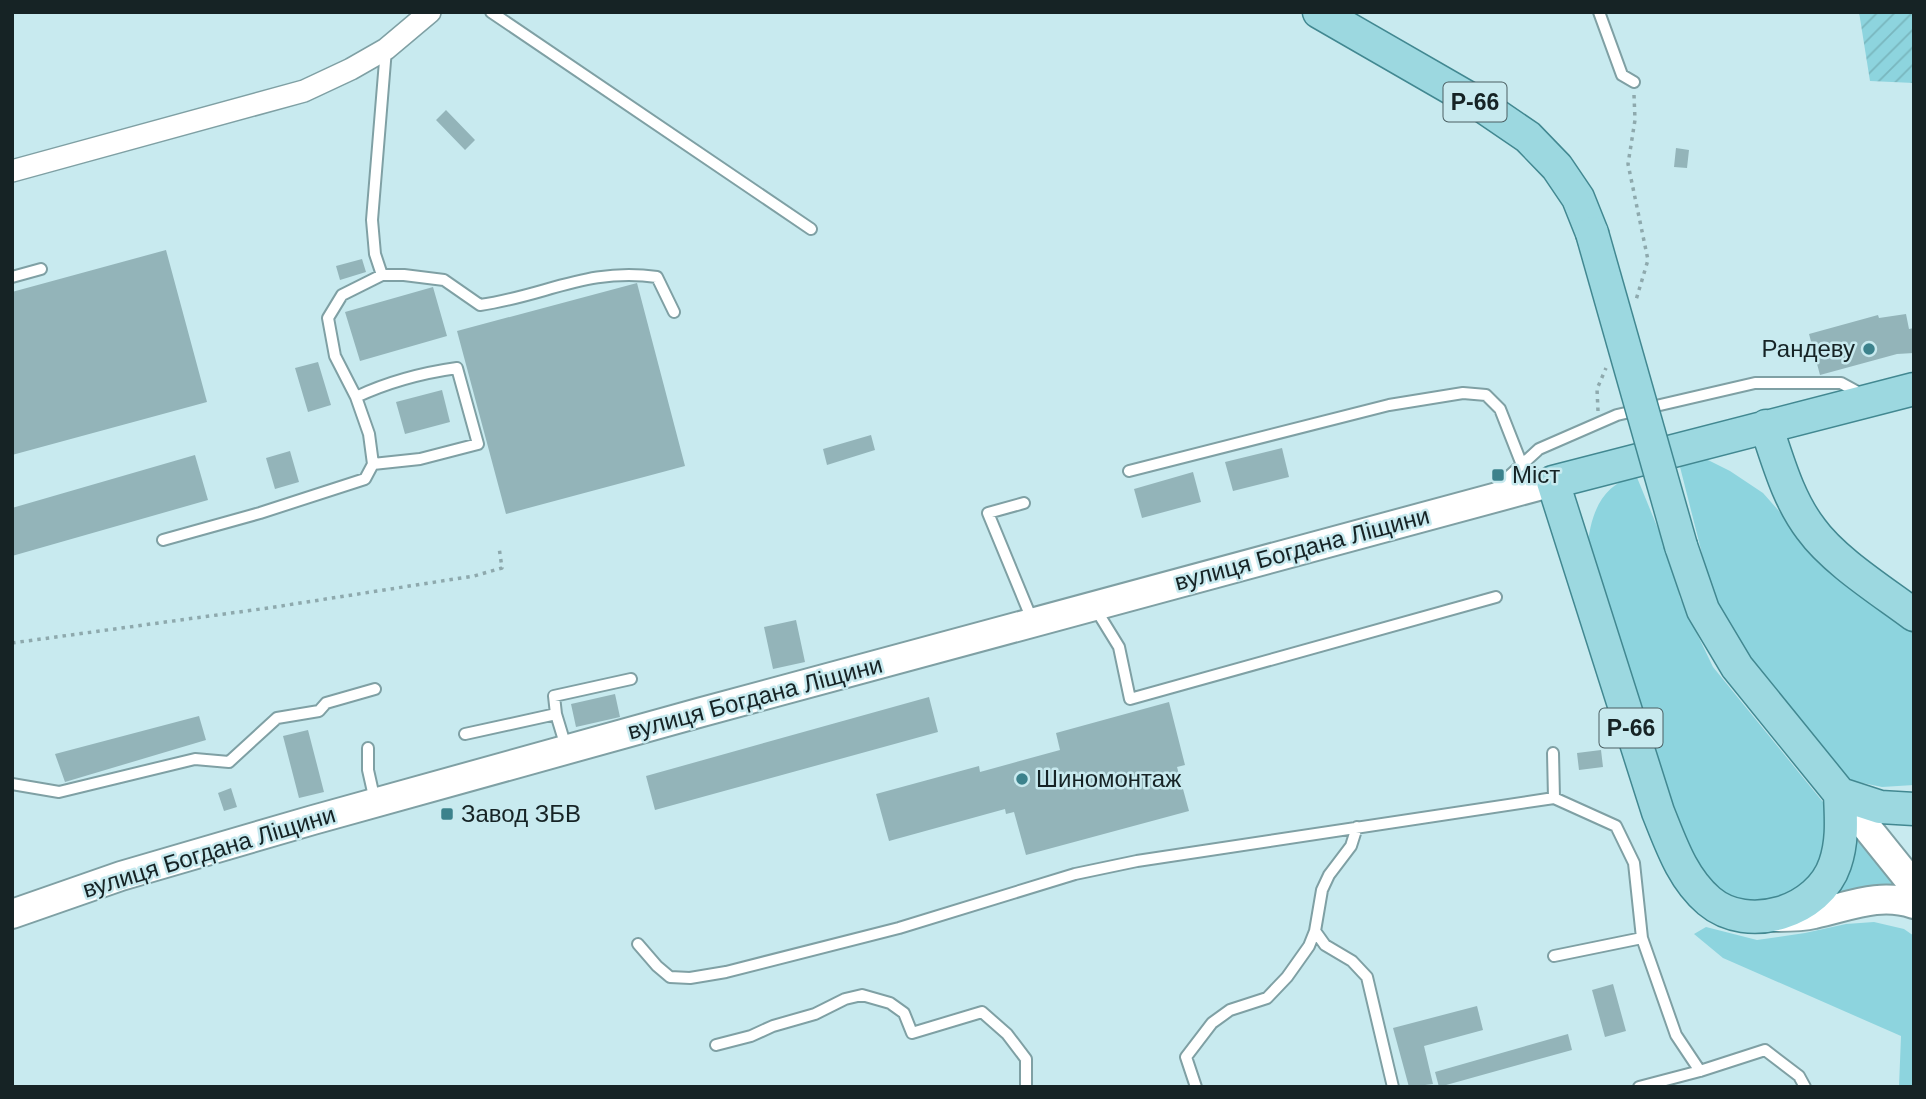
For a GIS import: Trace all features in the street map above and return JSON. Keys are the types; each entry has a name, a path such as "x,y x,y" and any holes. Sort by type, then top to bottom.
{"main road":[{"name":"Р-66","path":"1319,12 1484,107 1528,137 1558,167 1577,198 1592,233 1681,546 1703,610 1737,667 1840,794 1839,846 1834,866 1825,882 1800,905 1772,916 1730,913 1711,903 1698,891 1681,865 1658,813 1553,482"},
{"path":"1553,482 1914,389"},
{"path":"1766,426 1785,482 1811,530 1830,550 1914,615"},
{"name":"вулиця Богдана Ліщини","path":"12,914 121,876 375,803 1553,482"},
{"path":"1840,794 1880,807 1914,809"},
{"path":"1840,794 1914,886"},
{"path":"1772,916 1815,914 1872,899 1892,899 1914,904"}],"street":[{"path":"12,171 304,91 386,49 430,12"}],"lane":[{"path":"491,12 811,229"},
{"path":"1599,12 1622,75 1634,82"},
{"path":"382,275 375,254 372,220 386,49"},
{"path":"12,277 41,269"},
{"path":"163,540 260,513 365,479 373,464 369,435 356,397 335,356 328,318 342,295 382,275 444,280 480,305 501,302 576,279 638,274 657,277 674,312"},
{"path":"356,397 383,384 425,372 457,368 478,444 420,459 373,464"},
{"path":"1492,498 1539,449 1617,415 1755,383 1841,383 1872,399"},
{"path":"1129,471 1389,405 1463,393 1486,395 1500,409 1521,465"},
{"path":"1024,503 988,513 1033,622"},
{"path":"1094,606 1119,647 1130,699 1496,597"},
{"path":"567,750 555,714 554,696 631,679"},
{"path":"12,784 59,792 195,759 229,762 277,718 318,711 326,703 376,689"},
{"path":"465,734 555,714"},
{"path":"368,748 368,770 375,803"},
{"path":"1553,753 1554,798"},
{"path":"638,944 670,977 690,978 726,972 899,928 1075,874 1137,861 1554,798 1616,826 1634,863 1642,939 1676,1035 1700,1071"},
{"path":"1196,1087 1186,1057 1212,1023 1230,1010 1267,998 1287,977 1309,946 1315,931 1322,890 1329,875 1351,846 1357,827"},
{"path":"1315,931 1325,946 1352,961 1367,977 1393,1087"},
{"path":"1554,956 1642,939"},
{"path":"716,1045 751,1036 773,1026 815,1014 845,999 862,995 890,1003 904,1013 912,1032 982,1012 1007,1034 1026,1059 1026,1087"},
{"path":"1639,1087 1766,1050 1799,1076 1805,1087"}],"path":[{"path":"1634,82 1635,120 1629,164 1647,260 1635,302"},
{"path":"1598,423 1597,389 1607,367"},
{"path":"12,643 268,608 474,576 502,568 499,547"}],"shaded area":[{"path":"1859,12 1914,12 1914,83 1870,81"},
{"path":"1704,458 1763,493 1802,537 1914,629 1914,785 1882,787 1848,780 1761,682 1715,605 1678,459"},
{"path":"1636,475 1672,563 1680,598 1713,667 1827,807 1829,816 1818,874 1789,898 1742,910 1690,873 1587,549 1591,524 1600,503 1614,486"},
{"path":"1854,826 1902,886 1885,887 1812,908"},
{"path":"1874,922 1904,929 1914,936 1914,1087 1899,1087 1901,1036 1723,958 1694,934 1706,927 1757,940 1846,924"}],"building":[{"path":"446,110 475,140 465,150 436,120"},
{"path":"1676,148 1689,150 1687,168 1674,167"},
{"path":"166,250 207,402 12,455 12,292"},
{"path":"362,259 366,272 340,280 336,266"},
{"path":"637,283 685,466 506,514 457,331"},
{"path":"433,287 447,336 360,361 345,312"},
{"path":"1906,314 1909,329 1914,328 1914,353 1897,354 1820,375 1809,334 1878,315 1879,318"},
{"path":"318,362 331,405 308,412 295,368"},
{"path":"442,390 450,422 405,434 396,402"},
{"path":"871,435 875,450 827,465 823,449"},
{"path":"1282,448 1289,477 1233,491 1225,462"},
{"path":"290,451 299,482 275,489 266,458"},
{"path":"195,455 208,500 12,556 12,508"},
{"path":"1193,472 1201,502 1142,518 1134,489"},
{"path":"796,620 805,662 773,669 764,627"},
{"path":"615,694 620,717 576,727 571,704"},
{"path":"929,697 938,732 655,810 646,776"},
{"path":"1169,702 1185,765 1177,767 1189,811 1026,855 1014,812 1006,814 1005,809 889,841 876,794 979,766 980,772 1060,750 1056,733"},
{"path":"199,716 206,740 65,782 55,754"},
{"path":"308,730 324,792 299,798 283,736"},
{"path":"1601,750 1603,767 1579,770 1577,753"},
{"path":"231,788 237,807 224,811 218,793"},
{"path":"1613,984 1626,1031 1605,1037 1592,990"},
{"path":"1477,1006 1483,1030 1424,1046 1433,1084 1409,1087 1393,1028"},
{"path":"1568,1034 1572,1050 1439,1087 1435,1072"}],"place":[{"name":"Рандеву","path":"1869,349"},
{"name":"Міст","path":"1498,475"},
{"name":"Шиномонтаж","path":"1022,779"},
{"name":"Завод ЗБВ","path":"447,814"}]}
